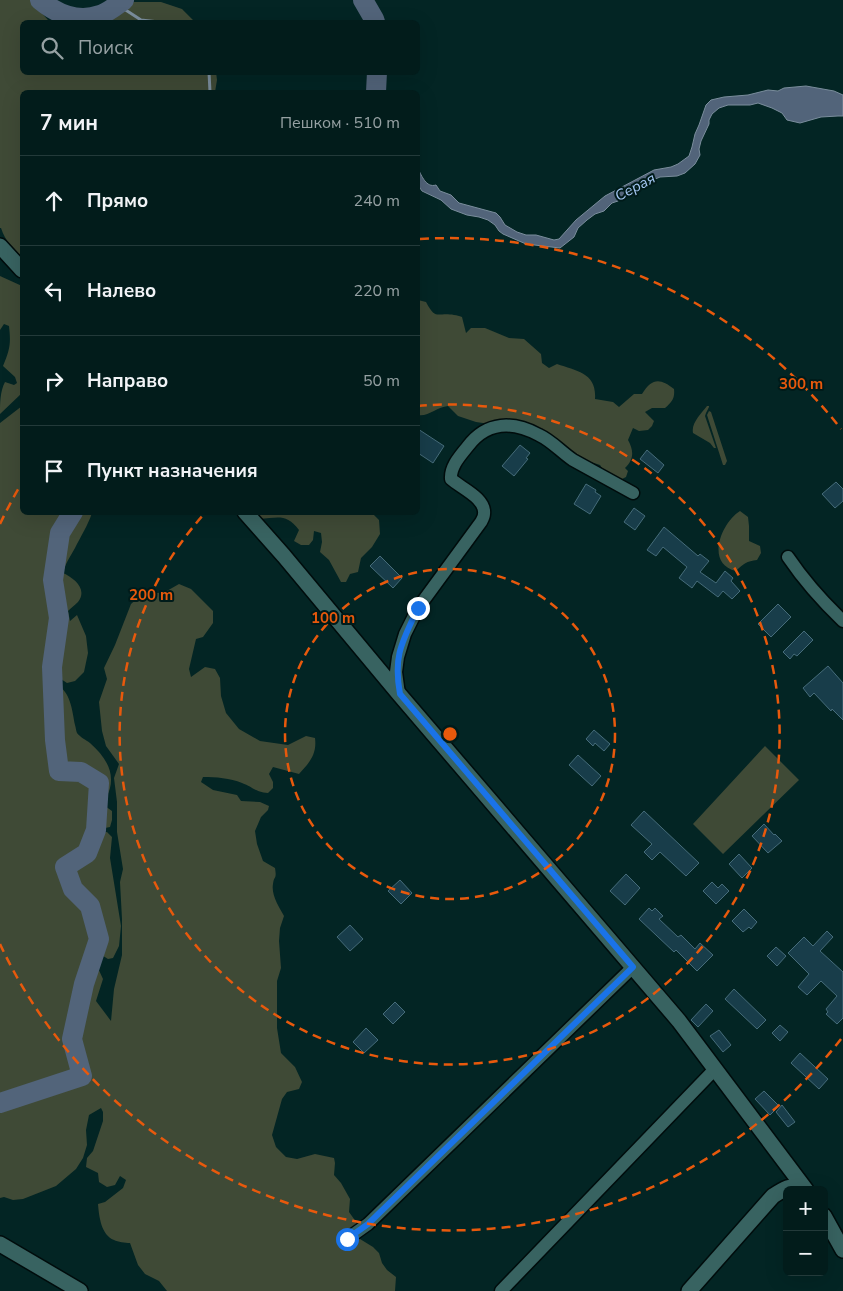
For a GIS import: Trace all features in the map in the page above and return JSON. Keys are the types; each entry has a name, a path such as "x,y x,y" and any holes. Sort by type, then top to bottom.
{"street":[{"path":"0,246 20,268"},
{"path":"400,694 396,672 398,657 405,634 418,608 481,522 484,513 482,504 475,496 457,484 450,474 456,460 483,431 491,427 506,425 526,429 541,435 572,459 633,492"},
{"path":"248,515 679,1021 802,1186"},
{"path":"788,557 816,594 843,621"},
{"path":"347,1239 368,1224 633,967"},
{"path":"501,1291 715,1069"},
{"path":"689,1291 773,1196 783,1189"},
{"path":"828,1223 843,1250"},
{"path":"0,1244 80,1291"}],"green space":[{"path":"0,0 30,0 48,20 20,20 20,75 216,75 215,90 20,90 20,255 7,241 0,228"},
{"path":"134,2 161,2 182,9 193,20 106,20"},
{"path":"0,276 20,285 20,395 0,414 1,393 5,382 14,385 17,383 15,377 3,366 9,351 9,326 4,324 0,330"},
{"path":"420,300 426,302 435,314 462,317 466,333 471,328 485,328 509,338 524,339 541,354 542,363 549,368 557,364 578,371 589,378 595,390 595,399 613,402 619,407 634,394 642,394 649,385 656,381 674,389 671,402 665,408 652,408 645,412 654,421 648,430 639,431 633,428 628,440 632,455 625,468 628,471 626,477 618,481 607,476 600,465 572,456 556,455 536,431 476,422 458,416 448,406 420,415"},
{"path":"707,406 709,407 705,416 716,448 693,433 695,422"},
{"path":"20,408 20,515 91,515 63,573 75,581 81,588 81,597 68,611 70,621 77,615 86,636 88,653 84,672 75,681 67,683 58,677 56,684 61,687 68,697 77,733 90,743 106,761 111,775 106,798 102,797 105,806 112,811 112,820 110,827 105,828 102,826 100,833 107,832 112,837 110,858 121,926 119,946 113,958 108,959 100,954 97,966 103,979 96,1001 111,1021 114,989 122,955 120,882 123,869 117,832 117,802 114,778 119,764 106,746 102,731 99,702 107,679 104,668 131,604 141,595 165,592 179,584 191,589 213,611 213,623 203,637 196,639 189,669 191,677 205,667 215,669 220,678 221,696 226,713 239,729 260,741 288,745 306,736 315,738 315,749 312,758 299,774 273,767 269,774 273,782 273,788 268,793 260,792 242,783 228,779 203,777 201,782 213,790 237,795 241,801 260,802 269,806 268,810 261,817 255,831 263,861 275,868 273,892 284,916 280,928 279,941 281,968 277,981 277,1028 281,1053 295,1067 302,1082 299,1089 287,1092 282,1099 272,1135 276,1147 286,1157 297,1159 315,1154 334,1158 334,1175 350,1199 349,1212 359,1226 360,1239 379,1253 382,1263 396,1277 395,1291 167,1291 159,1281 145,1274 138,1265 130,1243 110,1238 103,1230 98,1204 105,1202 123,1188 126,1180 120,1176 115,1185 107,1187 99,1182 98,1173 86,1167 87,1158 93,1151 103,1121 101,1108 89,1115 86,1130 87,1145 83,1158 76,1169 56,1186 23,1199 0,1198 0,423"},
{"path":"709,411 711,412 727,461 725,465 723,465 707,415"},
{"path":"740,511 748,517 749,541 760,546 761,553 757,560 745,563 736,571 726,567 721,560 719,543 727,524"},
{"path":"258,515 374,515 379,520 380,534 372,547 361,558 358,572 350,574 346,582 341,582 329,560 320,552 321,533 314,531 313,540 309,545 301,545 294,541 299,530 290,521 281,518 259,519"},
{"path":"765,746 799,780 723,854 693,824"}],"water":[{"path":"806,86 834,91 843,95 843,116 821,117 800,123 787,120 782,113 758,103 728,105 719,108 712,114 709,120 701,141 700,155 695,164 685,173 677,176 660,177 637,187 618,201 612,203 604,211 595,214 587,220 578,228 574,237 560,248 526,244 503,234 488,220 451,209 441,200 422,191 420,188 420,172 427,183 436,185 440,191 451,195 459,203 496,213 505,225 517,232 554,240 559,239 576,220 605,196 654,170 678,164 689,156 706,105 711,100 768,90 778,91 784,88"}],"building":[{"path":"420,430 444,446 433,463 420,454"},
{"path":"520,445 530,453 526,458 528,459 514,476 502,466"},
{"path":"647,450 664,465 658,473 640,459"},
{"path":"836,482 843,489 843,501 835,508 822,494"},
{"path":"586,484 596,490 595,492 601,496 590,514 574,504"},
{"path":"634,508 645,516 635,530 624,522"},
{"path":"664,527 698,556 700,554 709,561 700,572 716,583 725,571 733,578 731,581 740,591 732,599 723,591 718,597 697,581 692,588 679,578 687,567 663,547 656,556 647,550"},
{"path":"380,556 402,578 393,588 370,566"},
{"path":"778,604 791,617 771,637 758,624"},
{"path":"804,631 813,640 797,656 794,654 790,659 783,652"},
{"path":"828,666 843,683 843,720 832,709 831,711 814,693 810,697 803,688"},
{"path":"594,730 610,744 604,751 595,743 593,746 586,739"},
{"path":"578,755 601,776 592,786 569,765"},
{"path":"644,811 699,863 686,876 660,852 652,860 644,852 652,844 631,825"},
{"path":"764,824 782,841 768,853 752,836"},
{"path":"739,854 752,868 742,878 729,864"},
{"path":"626,874 640,888 625,905 610,891"},
{"path":"400,880 412,893 401,904 388,891"},
{"path":"712,882 718,888 722,884 729,891 716,904 703,891"},
{"path":"649,908 652,911 655,908 663,916 659,919 678,937 681,935 695,949 700,943 713,955 697,971 676,950 674,952 639,919"},
{"path":"744,909 757,922 751,929 749,927 743,932 732,921"},
{"path":"350,925 363,939 350,951 337,937"},
{"path":"827,931 833,937 820,951 843,972 843,1018 837,1024 826,1014 828,1012 826,1009 837,996 821,981 807,995 798,987 809,974 788,953 804,937 813,946"},
{"path":"776,947 786,956 777,966 767,956"},
{"path":"734,989 766,1020 757,1029 725,999"},
{"path":"395,1002 405,1012 393,1024 383,1014"},
{"path":"706,1004 713,1011 698,1027 691,1020"},
{"path":"780,1025 788,1032 780,1041 772,1033"},
{"path":"366,1028 378,1040 364,1053 353,1042"},
{"path":"719,1030 731,1045 723,1052 710,1036"},
{"path":"800,1053 828,1079 819,1089 791,1063"},
{"path":"764,1091 779,1106 770,1115 755,1099"},
{"path":"782,1105 795,1122 788,1127 776,1112"}],"waterway":[{"name":"Серая","path":"40,0 68,16 84,18 103,14 124,0"},
{"name":"Серая","path":"363,0 374,20"},
{"path":"118,5 141,20"},
{"path":"209,75 210,90"},
{"name":"Серая","path":"376,90 377,75"},
{"path":"0,1103 82,1076 72,1039 84,984 99,939 90,906 73,889 65,867 87,853 96,830 99,783 81,772 59,771 55,740 52,667 59,618 53,580 60,533 71,515"}],"route":[{"path":"347,1239 368,1224 633,967 400,694 396,672 398,657 405,634 418,608"}]}
